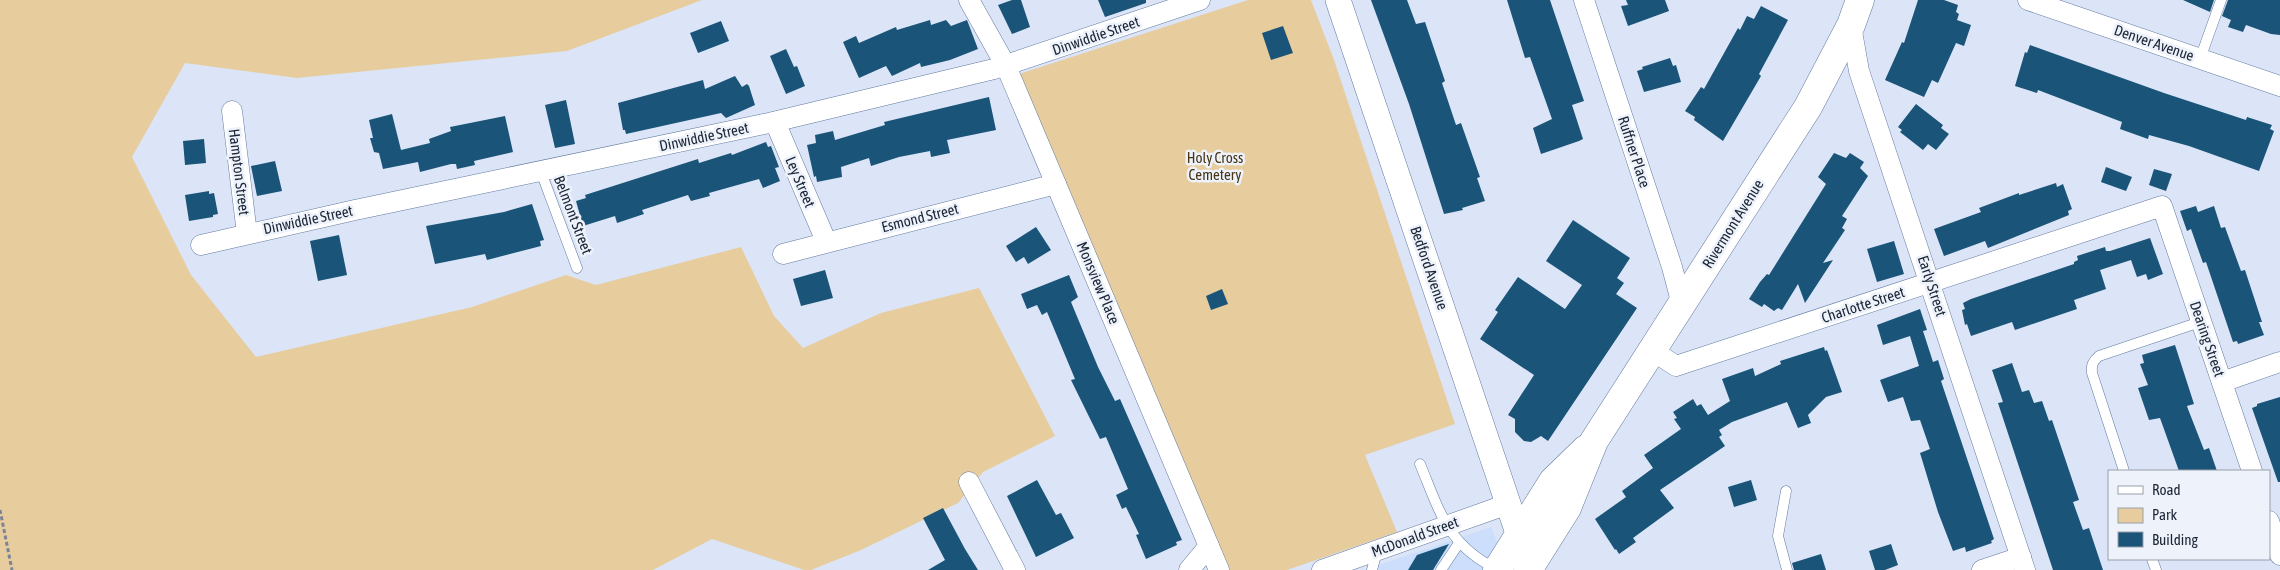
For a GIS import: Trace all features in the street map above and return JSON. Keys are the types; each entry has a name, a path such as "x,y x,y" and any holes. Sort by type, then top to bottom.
{"main road":[{"name":"Rivermont Avenue","path":"1488,568 1519,536 1554,481 1586,449 1653,351 1808,107 1852,8"},
{"name":"Rivermont Avenue","path":"1529,569 1567,508 1586,449"}],"street":[{"name":"Monsview Place","path":"969,0 1006,66 1219,570"},
{"name":"Dinwiddie Street","path":"201,245 775,122 1006,66 1200,0"},
{"name":"Bedford Avenue","path":"1338,0 1519,536"},
{"name":"Ruffner Place","path":"1584,0 1672,267 1682,305"},
{"name":"Denver Avenue","path":"2030,0 2280,86"},
{"name":"Early Street","path":"1852,8 1859,71 1931,282 2023,563"},
{"name":"Hampton Street","path":"232,111 247,234"},
{"name":"Ley Street","path":"775,122 826,241"},
{"name":"Esmond Street","path":"784,254 826,241 1056,184"},
{"name":"Charlotte Street","path":"1653,351 1676,366 2162,206"},
{"name":"Dearing Street","path":"2162,206 2252,470"},
{"path":"2222,382 2280,362"},
{"path":"969,482 1015,570"},
{"name":"McDonald Street","path":"1322,570 1374,560 1446,526 1508,504"},
{"path":"2270,524 2280,555"},
{"path":"1189,570 1209,546"},
{"path":"1982,570 2023,563"}],"lane":[{"path":"2200,59 2221,0"},
{"name":"Belmont Street","path":"541,172 577,268"},
{"path":"2124,470 2092,373 2091,366 2094,360 2100,356 2200,322"},
{"path":"1420,464 1446,526 1459,543 1488,568"},
{"path":"1786,492 1778,536 1787,570"},
{"path":"1441,570 1459,543"}],"path":[{"path":"0,510 12,570"}],"shaded area":[{"path":"1491,527 1499,547 1484,570 1364,570"}],"green space":[{"path":"0,0 702,0 567,51 297,78 185,63 132,157 191,275 256,357 472,307 566,275 596,285 741,247 774,316 803,348 881,313 979,288 1055,436 983,472 958,503 861,550 811,570 804,570 712,539 653,570 0,570"},
{"name":"Holy Cross Cemetery","path":"1248,0 1311,0 1334,60 1455,424 1365,455 1397,532 1287,570 1230,570 1016,75"}],"building":[{"path":"1012,0 1021,0 1030,27 1012,34 998,5"},
{"path":"1098,0 1146,0 1146,3 1105,17"},
{"path":"1371,0 1407,0 1416,24 1425,22 1445,81 1442,83 1456,125 1461,123 1480,177 1477,178 1485,201 1462,208 1463,210 1444,214 1409,104"},
{"path":"1507,0 1550,0 1584,101 1572,105 1583,139 1541,154 1533,128 1552,119 1530,57 1525,58"},
{"path":"1626,0 1665,0 1669,11 1628,26 1621,6 1628,5"},
{"path":"1918,0 1944,0 1958,5 1956,12 1959,14 1957,20 1971,25 1964,46 1956,43 1938,83 1932,80 1924,97 1885,80 1902,42 1904,43"},
{"path":"2183,0 2214,0 2210,12"},
{"path":"2228,0 2280,0 2280,35 2271,34 2246,25 2243,32 2228,27 2231,20 2222,16"},
{"path":"1761,6 1788,20 1759,74 1761,76 1723,141 1685,111 1701,87 1704,89 1738,28 1740,30 1747,16 1754,19"},
{"path":"930,20 931,25 946,20 951,26 967,20 978,49 950,60 921,67 920,63 892,76 886,66 859,78 843,42 856,36 859,43 896,27 897,30"},
{"path":"721,21 729,41 698,53 690,33"},
{"path":"1283,26 1293,53 1271,60 1262,33"},
{"path":"2030,45 2164,93 2246,120 2247,117 2272,125 2270,129 2274,131 2259,171 2189,146 2149,135 2148,139 2120,129 2122,122 2038,90 2037,93 2015,86 2025,52 2027,53"},
{"path":"786,49 794,67 797,66 805,86 786,94 770,56"},
{"path":"1670,58 1673,66 1676,65 1681,82 1644,92 1637,71 1643,69 1642,67"},
{"path":"735,76 742,87 747,84 749,86 755,105 726,118 721,113 626,134 625,130 623,130 618,103 703,80 705,89"},
{"path":"989,97 996,130 947,140 950,153 931,157 930,151 899,157 871,166 869,158 841,167 842,177 817,182 816,176 814,177 807,145 816,143 815,135 833,131 835,140 885,125 884,122"},
{"path":"566,100 575,144 555,148 545,105"},
{"path":"1916,104 1943,125 1941,128 1949,134 1936,150 1928,144 1923,150 1900,132 1902,130 1898,127"},
{"path":"392,114 401,150 430,143 429,139 451,131 450,127 505,116 513,152 474,161 475,165 457,169 456,164 451,164 420,172 418,162 383,169 379,153 374,152 370,138 373,138 369,120"},
{"path":"204,139 206,163 185,165 183,141"},
{"path":"766,142 768,147 771,146 779,167 775,168 780,181 763,188 759,179 709,193 710,196 691,201 688,195 642,210 644,214 617,223 615,216 583,226 576,201 586,198 585,195 698,159 699,163 731,153 732,155"},
{"path":"1834,153 1846,158 1850,153 1864,162 1860,168 1868,176 1842,216 1847,219 1842,228 1845,230 1823,263 1833,260 1805,303 1798,284 1782,310 1778,308 1774,311 1764,304 1762,307 1749,299 1760,282 1767,274 1769,275 1826,184 1818,177"},
{"path":"275,161 282,191 257,196 251,166"},
{"path":"2106,167 2132,177 2126,191 2101,182"},
{"path":"2154,169 2172,174 2166,191 2149,185"},
{"path":"2056,183 2057,187 2063,184 2072,209 2068,211 2069,215 1988,248 1985,241 1944,256 1934,229 1981,212 1979,208 2019,193 2019,195"},
{"path":"209,191 209,194 214,193 218,214 213,215 213,217 189,221 185,195"},
{"path":"532,204 544,240 540,241 541,246 487,260 485,254 435,264 426,226 504,212"},
{"path":"2196,206 2198,212 2214,206 2221,228 2225,227 2241,271 2245,270 2262,322 2259,322 2264,335 2238,344 2237,341 2233,342 2206,262 2203,263 2191,229 2187,231 2180,211"},
{"path":"1573,220 1630,258 1617,278 1624,283 1616,294 1637,308 1548,441 1541,436 1531,442 1524,441 1515,432 1515,419 1508,415 1534,375 1480,339 1498,312 1495,310 1518,277 1565,309 1582,285 1546,261"},
{"path":"1036,227 1051,250 1028,264 1024,257 1016,262 1006,246"},
{"path":"339,235 347,275 318,281 310,241"},
{"path":"2150,238 2163,274 2148,280 2146,274 2137,277 2131,260 2100,270 2106,289 2074,300 2077,309 2015,330 2012,322 1971,336 1967,324 1965,325 1962,310 1965,309 1963,303 1971,299 2074,264 2078,260 2077,256 2105,247 2106,251 2110,251"},
{"path":"1894,241 1904,274 1877,282 1867,249"},
{"path":"825,270 833,298 801,306 793,279"},
{"path":"1069,275 1078,297 1071,302 1098,367 1115,401 1120,399 1182,540 1176,542 1177,545 1146,559 1136,535 1139,534 1126,507 1122,509 1116,495 1128,489 1106,437 1100,439 1071,380 1075,379 1047,312 1042,315 1037,305 1027,309 1021,294"},
{"path":"1222,289 1228,304 1211,310 1206,296"},
{"path":"1920,309 1927,330 1923,331 1933,362 1938,360 1944,379 1941,381 1994,539 1991,541 1992,543 1966,552 1965,547 1953,551 1938,512 1920,453 1930,449 1920,420 1911,421 1903,397 1888,402 1880,380 1919,366 1910,336 1883,345 1877,325"},
{"path":"2175,345 2194,404 2187,406 2204,450 2209,448 2217,470 2179,470 2160,418 2149,420 2138,388 2148,385 2140,364 2144,363 2142,355"},
{"path":"1824,347 1825,351 1827,350 1842,392 1826,397 1808,415 1811,423 1798,428 1787,402 1732,422 1719,430 1722,435 1719,437 1725,446 1660,490 1674,508 1633,538 1636,542 1619,554 1615,550 1595,519 1626,497 1622,491 1653,468 1644,455 1681,429 1674,419 1677,418 1673,412 1693,399 1697,406 1701,404 1708,415 1730,401 1722,379 1753,368 1755,376 1781,364 1780,361"},
{"path":"2012,363 2022,392 2029,390 2034,403 2042,401 2049,421 2052,420 2079,500 2073,502 2083,530 2089,528 2103,570 2053,570 1998,403 2003,402 1992,370"},
{"path":"2280,397 2280,482 2278,482 2252,408 2257,406 2257,404"},
{"path":"1037,480 1056,515 1061,513 1074,538 1036,557 1007,496"},
{"path":"1751,480 1757,500 1734,507 1728,487"},
{"path":"943,508 978,570 928,570 945,560 923,518"},
{"path":"1449,544 1433,570 1408,570 1417,555"},
{"path":"1891,544 1898,565 1885,570 1875,570 1869,551"},
{"path":"1821,554 1826,570 1794,570 1792,563"}]}
